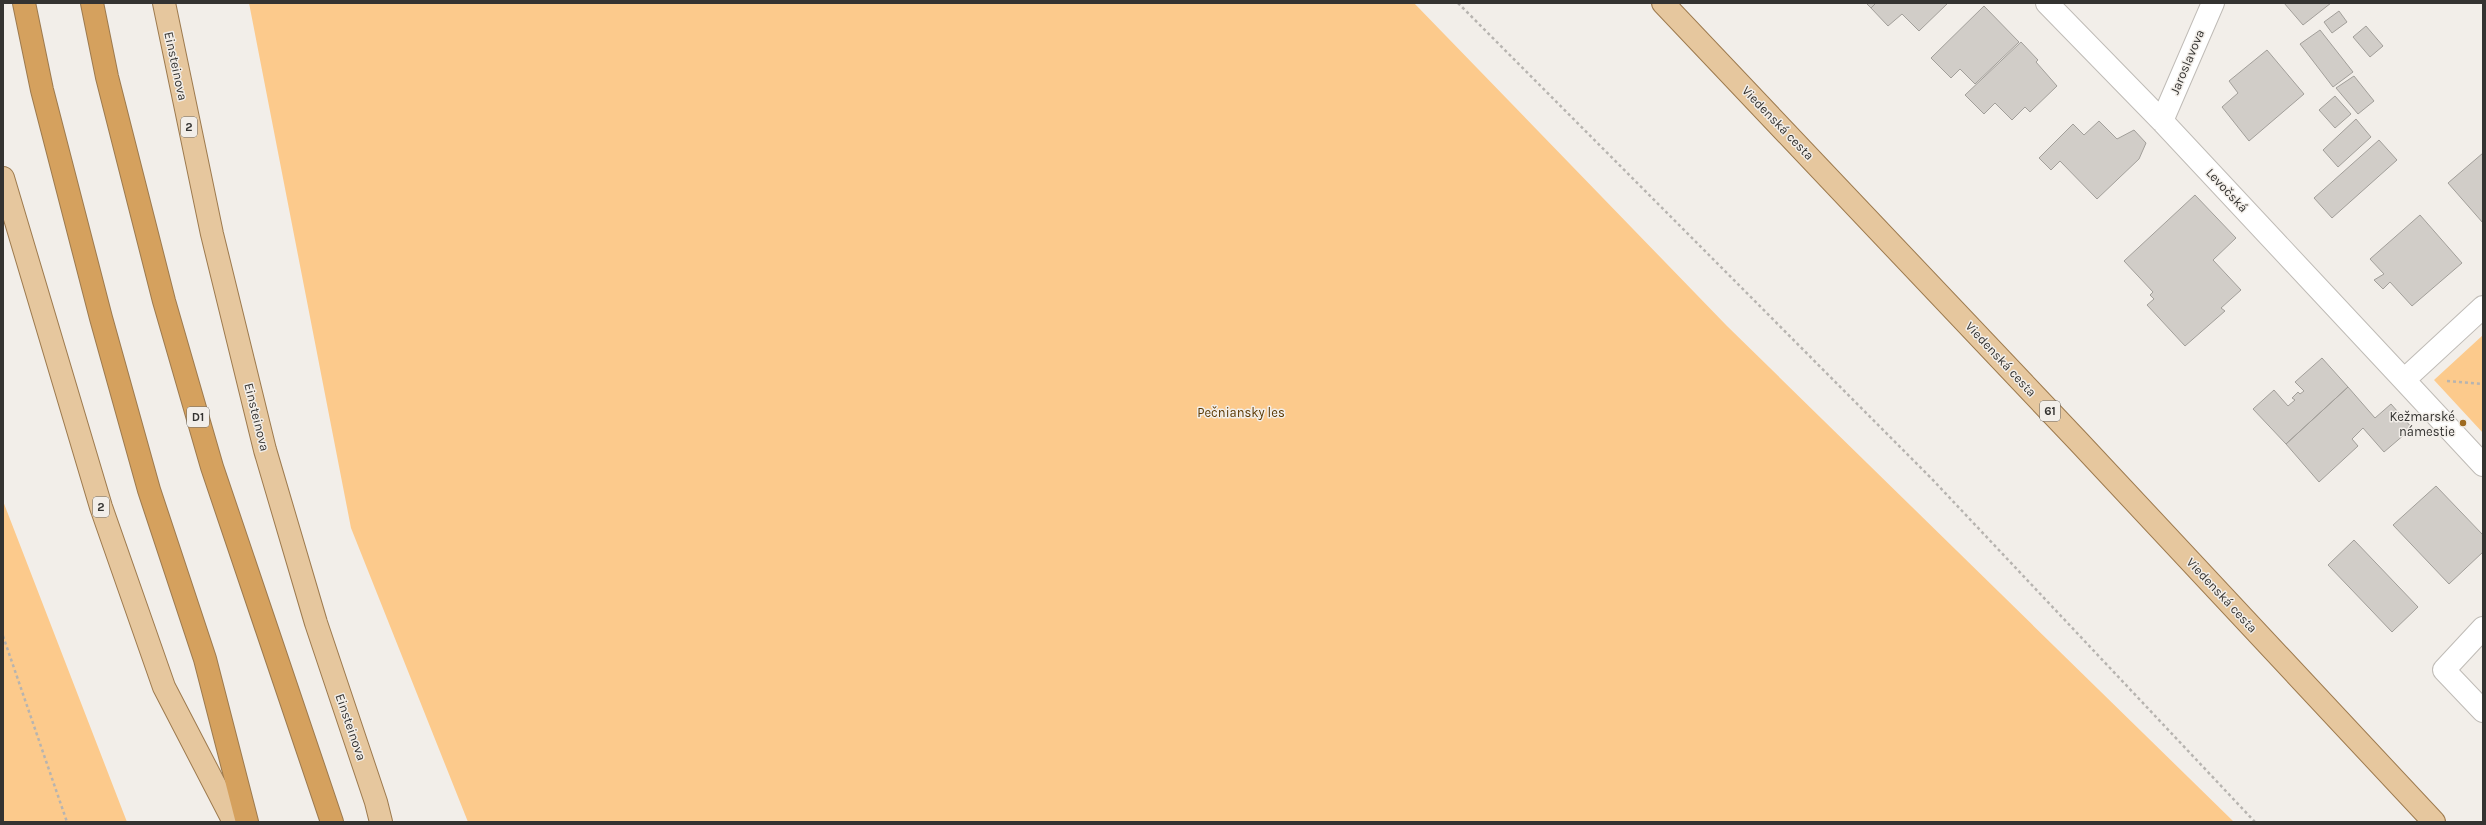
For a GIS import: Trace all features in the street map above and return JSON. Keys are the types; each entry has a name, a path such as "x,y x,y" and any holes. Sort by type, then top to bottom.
{"highway":[{"path":"24,3 42,90 101,318 149,490 205,659 247,822"},
{"name":"D1","path":"92,3 107,77 162,293 212,467 332,822"}],"main road":[{"name":"Viedenská cesta","path":"1663,3 2073,435 2434,822"},
{"name":"Einsteinova","path":"167,9 212,234 265,450 316,623 376,802 381,822"},
{"name":"2","path":"3,178 98,499 164,687 234,822"}],"street":[{"name":"Levočská","path":"2047,3 2162,120 2404,380"},
{"name":"Jaroslavova","path":"2162,120 2213,3"},
{"path":"2483,307 2404,380 2483,466"},
{"path":"2483,628 2444,670 2483,711"}],"path":[{"path":"1458,3 1932,479 2255,822"},
{"path":"3,636 67,822"}],"green space":[{"name":"Pečniansky les","path":"249,3 1414,3 1727,326 2234,822 468,822 351,528"},
{"path":"2483,335 2483,433 2434,380"},
{"path":"3,501 127,822 3,822"}],"building":[{"path":"1866,3 1876,3 1871,8"},
{"path":"1876,3 1948,3 1919,31 1902,14 1888,26 1871,8"},
{"path":"2284,3 2331,3 2303,25"},
{"path":"1984,6 2019,42 1975,84 1960,69 1951,78 1931,58"},
{"path":"2339,11 2347,22 2332,33 2324,22"},
{"path":"2366,26 2383,46 2370,57 2353,37"},
{"path":"2320,30 2353,72 2333,87 2300,44"},
{"path":"2021,42 2038,60 2036,62 2057,86 2030,112 2025,107 2012,120 1995,103 1984,114 1965,95"},
{"path":"2267,50 2304,94 2249,141 2222,107 2238,93 2229,81"},
{"path":"2354,76 2374,101 2358,114 2336,88"},
{"path":"2335,96 2351,114 2335,128 2319,110"},
{"path":"2356,119 2371,137 2338,167 2323,150"},
{"path":"2099,121 2117,139 2134,130 2146,143 2139,159 2097,199 2060,161 2051,170 2039,158 2073,124 2084,135"},
{"path":"2379,140 2397,160 2332,218 2314,198"},
{"path":"2483,153 2483,223 2448,183"},
{"path":"2195,195 2236,238 2213,260 2241,290 2221,308 2225,311 2185,346 2147,305 2154,299 2150,295 2153,292 2124,261"},
{"path":"2420,215 2462,263 2412,306 2390,282 2383,289 2374,280 2384,274 2370,259"},
{"path":"2322,358 2348,387 2286,444 2253,409 2274,390 2288,406 2295,400 2292,398 2298,392 2300,394 2304,391 2295,382"},
{"path":"2348,387 2375,418 2391,404 2412,428 2384,452 2363,428 2352,439 2358,446 2319,482 2286,444"},
{"path":"2436,486 2483,535 2483,552 2449,584 2393,525"},
{"path":"2354,540 2418,607 2392,632 2328,565"}],"place":[{"name":"Kežmarské námestie","path":"2463,423"}]}
